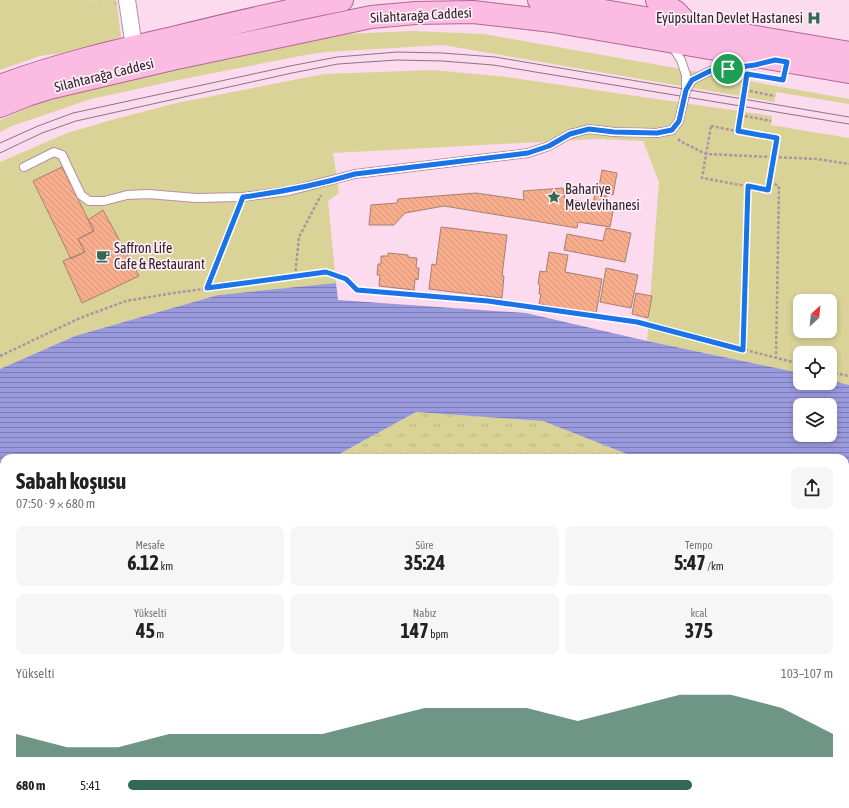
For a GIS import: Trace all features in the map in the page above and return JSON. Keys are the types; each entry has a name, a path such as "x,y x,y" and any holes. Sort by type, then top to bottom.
{"main road":[{"name":"Silahtarağa Caddesi","path":"0,86 41,71 134,47 294,9 342,0"},
{"name":"Silahtarağa Caddesi","path":"539,0 571,3 613,15 689,26 849,53"},
{"path":"657,0 676,12 689,26"},
{"name":"Silahtarağa Caddesi","path":"0,106 49,88 108,73 370,16 416,13 473,12 552,21 613,15 669,41 849,72"}],"street":[{"path":"127,0 134,47"}],"lane":[{"path":"24,167 54,152 62,155 81,195 89,201 104,201 127,195 148,194 196,198 243,197 289,191 355,174 528,153 549,146 570,134 589,129 614,132 657,133 672,130 679,121 686,90 686,76 682,60 669,41"},
{"path":"686,90 692,80 710,71 755,65 775,60"}],"path":[{"path":"738,131 747,74"},
{"path":"745,90 775,96"},
{"path":"740,115 771,121"},
{"path":"711,126 777,138 768,190 702,178 706,154 711,126"},
{"path":"672,130 680,141 706,154 817,159 849,164"},
{"path":"295,276 299,237 328,182"},
{"path":"770,182 779,186 776,358"},
{"path":"743,350 748,186"},
{"path":"207,288 243,197"},
{"path":"0,356 80,318 126,301 207,288 326,272 346,279 357,290 488,301 637,322 793,362"},
{"path":"837,373 849,376"}],"green space":[{"path":"0,0 79,0 117,5 121,37 77,51 40,56 0,70"},
{"path":"79,0 116,0 117,5"},
{"path":"412,31 484,34 849,99 849,104 776,92 774,102 443,45 326,52 305,55 91,99 12,126 0,132 0,120 45,100 98,84 323,35"},
{"path":"433,70 507,77 772,116 771,125 849,138 849,385 837,382 837,346 793,346 793,372 647,341 659,182 643,141 597,139 333,153 339,193 328,201 336,283 218,295 75,336 0,369 0,162 67,133 177,103 324,74"},
{"path":"416,412 543,421 627,454 339,454"}],"water":[{"path":"336,283 338,300 526,313 647,341 793,372 793,390 837,390 837,382 849,385 849,454 627,454 543,421 416,412 339,454 0,454 0,369 75,336 218,295"}],"building":[{"path":"62,167 94,231 78,239 85,252 71,259 33,181"},
{"path":"602,170 617,173 613,195 598,192"},
{"path":"563,188 565,199 593,203 595,194 607,196 604,209 613,211 610,227 578,222 577,228 444,206 405,213 394,225 369,225 371,205 397,203 398,199 476,193 524,200 523,191"},
{"name":"Saffron Life Cafe & Restaurant","path":"103,210 139,276 82,303 63,261 85,252 78,239 94,231 88,220"},
{"path":"441,227 507,235 502,276 504,276 502,298 429,289 432,264 436,265"},
{"path":"606,228 631,233 625,262 564,250 567,234 603,241"},
{"path":"549,252 568,255 565,272 602,279 596,314 539,304 541,294 539,294 540,285 538,284 540,271 546,272"},
{"path":"388,253 408,255 408,257 417,258 416,268 419,268 418,280 415,279 414,290 379,286 380,275 377,275 378,264 381,264 381,256 388,256"},
{"path":"606,268 638,275 631,308 600,302"},
{"path":"636,293 652,296 648,318 632,314"}],"tram line":[{"path":"0,143 38,126 73,113 337,57 397,52 442,53 495,57 849,117"},
{"path":"0,153 42,133 76,121 338,64 397,60 442,61 493,65 849,124"}],"place":[{"name":"Eyüpsultan Devlet Hastanesi","path":"814,18"},
{"name":"Bahariye Mevlevihanesi","path":"554,197"},
{"name":"Saffron Life Cafe & Restaurant","path":"103,256"}],"route":[{"path":"775,60 787,62 783,80 747,74 738,131 777,138 768,190 748,186 743,350 637,322 560,310 488,301 357,290 346,279 326,272 207,288 243,197 289,191 355,174 528,153 549,146 570,134 589,129 614,132 657,133 672,130 679,121 686,97 686,90 692,80 710,71 728,69 775,60"}]}
